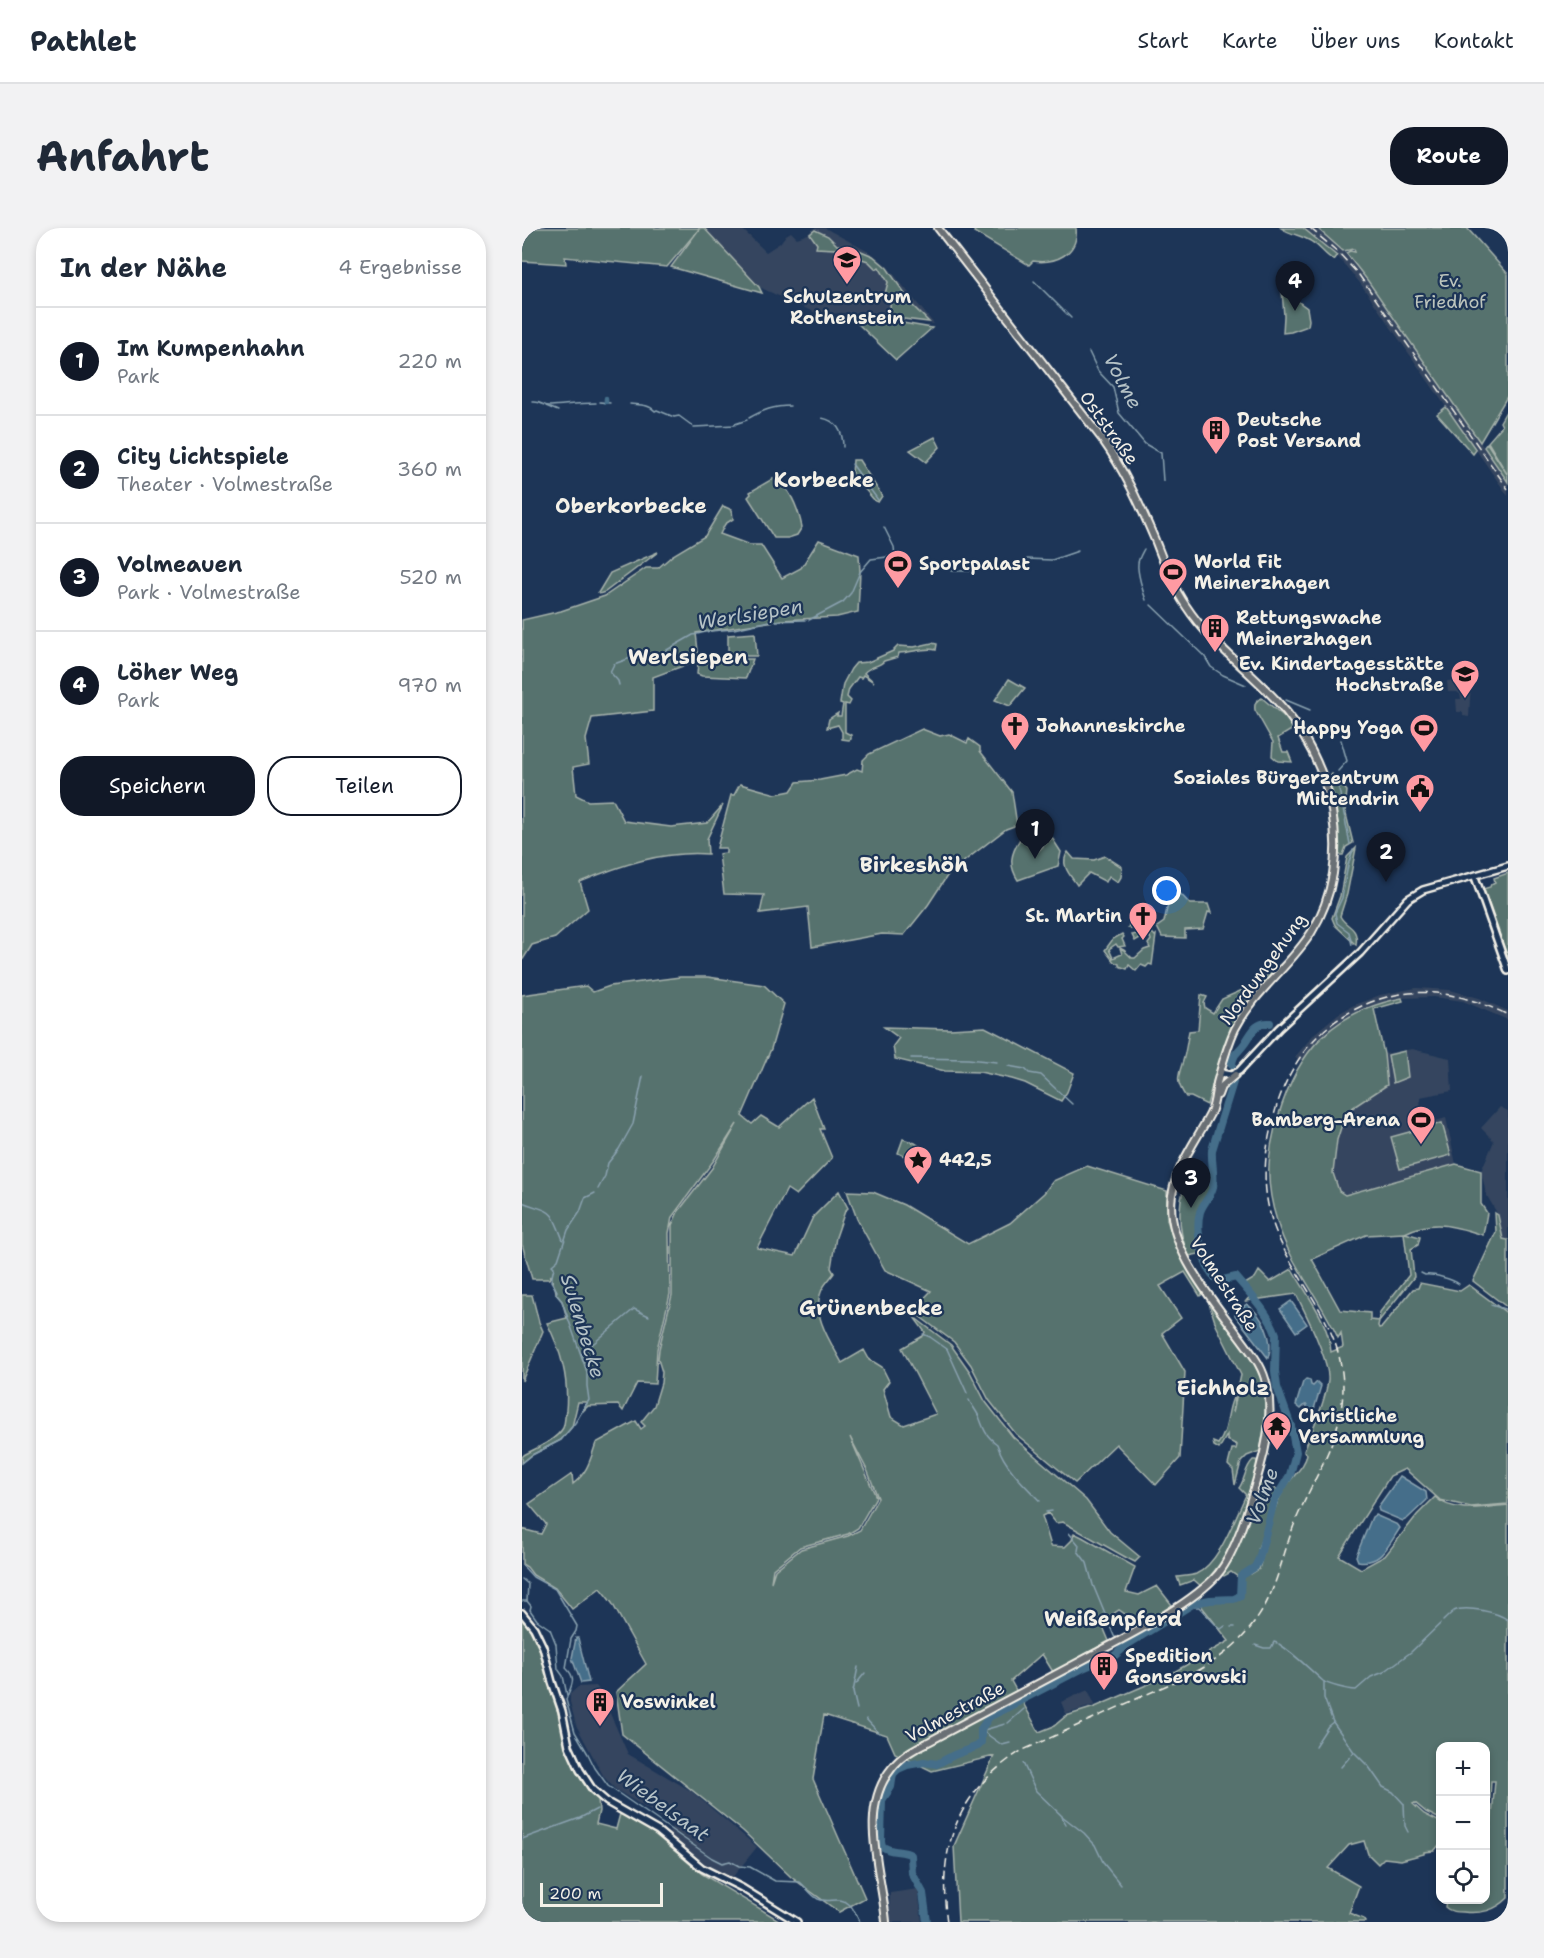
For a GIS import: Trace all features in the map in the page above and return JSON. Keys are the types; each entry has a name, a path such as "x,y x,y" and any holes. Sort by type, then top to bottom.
{"main road":[{"name":"Oststraße","path":"938,228 1102,439 1120,466 1168,574 1190,612 1289,715"},
{"name":"Nordumgehung","path":"1220,1073 1226,1050 1243,1016 1291,960 1310,933 1323,909 1332,880 1334,828 1325,778 1314,754 1289,715"},
{"path":"1213,1107 1221,1087 1279,1028 1363,950 1405,902 1423,890 1508,866"},
{"path":"1475,877 1508,971"},
{"path":"1220,1073 1235,1075"},
{"name":"Volmestraße","path":"886,1922 884,1895 874,1839 874,1822 879,1791 891,1769 903,1757 930,1740 1150,1624 1212,1581 1225,1565 1236,1541 1257,1481 1268,1437 1269,1404 1263,1372 1254,1355 1225,1319 1194,1271 1174,1234 1171,1216 1173,1190 1179,1170 1213,1107 1220,1073"},
{"path":"522,1613 534,1628 543,1647 562,1711 569,1746 580,1770 593,1790 607,1802 658,1831 702,1868 742,1888 797,1922"}],"shaded area":[{"path":"704,228 741,228 766,252 791,232 797,238 808,234 814,228 825,228 874,255 887,266 934,324 850,313 818,314 759,287"},
{"path":"1303,228 1317,228 1358,268 1508,482 1508,496 1360,283 1337,256"},
{"name":"Ev. Kindertagesstätte Hochstraße","path":"1447,681 1471,682 1469,717 1463,716 1463,712 1457,712 1456,699 1461,699 1460,694 1448,692"},
{"path":"1416,988 1450,990 1479,998 1508,1011 1508,1020 1463,1001 1434,997 1402,998 1358,1012 1333,1028 1302,1061 1295,1057 1315,1033 1352,1006 1380,995"},
{"path":"1412,1049 1450,1058 1452,1091 1420,1097 1422,1125 1446,1118 1456,1164 1345,1195 1339,1191 1333,1172 1337,1140 1346,1111 1387,1085 1384,1054"},
{"path":"1500,1107 1508,1111 1508,1240 1503,1240 1498,1215 1486,1194 1481,1171 1494,1141 1481,1128"},
{"path":"1291,1301 1307,1324 1296,1332 1280,1309"},
{"path":"1247,1304 1266,1328 1270,1344 1268,1358 1235,1315"},
{"path":"1306,1379 1310,1380 1313,1386 1317,1382 1321,1386 1314,1409 1310,1411 1307,1410 1307,1405 1301,1409 1296,1405"},
{"path":"1400,1476 1426,1492 1427,1500 1403,1521 1379,1511 1378,1507"},
{"path":"1375,1515 1400,1528 1388,1547 1378,1557 1373,1560 1358,1561 1356,1556 1372,1517"},
{"path":"576,1638 578,1638 589,1682 581,1683 572,1658"},
{"path":"596,1686 606,1699 605,1702 628,1754 691,1791 757,1847 731,1879 709,1868 667,1837 673,1825 615,1789 604,1777 576,1725 570,1702 570,1694 578,1687"},
{"path":"1088,1690 1095,1705 1066,1714 1061,1702"},
{"path":"918,1889 922,1922 889,1922 890,1893"}],"green space":[{"path":"522,228 699,229 667,267 565,257 566,264 522,261"},
{"path":"700,228 704,228 762,293 671,267"},
{"path":"976,228 1076,228 1076,237 1074,245 1063,256 1049,261 1033,261 1029,265 974,232"},
{"path":"1281,228 1303,228 1337,256 1334,260 1315,244"},
{"name":"Ev. Friedhof","path":"1317,228 1467,228 1508,274 1508,395 1480,442 1346,253 1355,252 1354,249 1343,251"},
{"path":"815,230 828,236 837,245 854,248 873,256 887,268 913,306 929,322 895,318 889,313 891,300 885,294 888,282 879,267 876,269 868,261 859,258 853,260 835,249 816,248 817,244 810,234"},
{"path":"1282,290 1307,308 1308,326 1283,333"},
{"path":"851,314 865,319 932,328 896,360 855,321"},
{"path":"1446,407 1476,450 1473,454 1437,414"},
{"path":"1508,408 1508,482 1484,447 1487,443 1507,474 1488,442 1502,426 1500,422"},
{"path":"935,437 940,447 926,462 910,450"},
{"path":"853,460 859,460 882,496 878,502 852,474"},
{"path":"774,478 789,493 796,506 802,527 797,535 788,538 774,538 748,497 750,492"},
{"path":"723,506 732,510 733,519 725,524 720,534 750,545 761,545 782,578 801,568 819,540 859,555 858,612 837,617 782,620 696,633 699,660 653,677 653,711 592,718 586,739 589,764 573,767 576,795 588,801 613,800 624,821 671,827 707,823 723,805 707,839 708,854 674,855 642,860 580,882 588,909 555,938 532,945 522,961 522,620 561,611 605,596 646,568 658,568 673,555 705,536"},
{"path":"658,552 605,592 598,593 610,573"},
{"path":"755,633 757,656 728,656 728,635"},
{"path":"937,644 936,650 899,653 898,657 869,669 864,673 874,682 863,675 861,678 858,677 849,689 847,697 851,701 849,705 845,704 845,732 851,735 851,739 842,739 842,732 838,725 827,728 829,719 838,713 837,716 841,716 843,704 840,703 843,684 856,663 868,662 893,651 898,646 914,647"},
{"path":"753,659 746,678 697,674 698,664"},
{"path":"1009,679 1025,688 1010,706 995,700"},
{"path":"1262,698 1287,719 1293,729 1278,738 1283,752 1288,752 1292,762 1278,761 1272,756 1273,742 1255,710 1256,702"},
{"path":"922,729 940,736 949,734 967,743 969,739 980,747 980,751 1012,792 1017,825 1006,829 949,873 928,905 904,935 882,934 812,947 808,907 760,913 764,895 724,894 719,854 726,853 726,848 717,848 731,795 734,795 740,784 776,794 791,791 797,782 846,775 857,769 862,771 863,760 869,754"},
{"path":"1332,774 1347,791 1345,810 1353,843 1346,847 1343,855 1339,855 1338,822 1329,778"},
{"path":"1052,838 1061,852 1058,866 1018,880 1012,859 1014,849 1020,839 1036,853"},
{"path":"1356,848 1340,916 1356,934 1356,945 1335,925 1332,918 1340,896 1347,857"},
{"path":"1068,852 1074,859 1094,860 1105,856 1122,867 1121,877 1118,882 1109,876 1106,882 1089,873 1077,885 1065,865"},
{"path":"1508,873 1508,959 1483,889 1495,882 1494,878"},
{"path":"1176,889 1190,904 1208,904 1211,913 1208,912 1203,929 1185,930 1185,938 1162,937 1157,927 1164,922 1170,895"},
{"path":"1130,922 1152,928 1150,931 1156,935 1152,965 1149,964 1146,967 1141,965 1136,971 1129,965 1127,969 1119,966 1105,950 1113,939 1122,934 1125,946 1118,947 1116,944 1109,949 1113,958 1122,954 1120,948 1135,958 1150,948 1148,944 1150,937 1143,936 1135,941 1132,935 1142,933 1142,931 1128,928"},
{"path":"1288,958 1257,993 1236,1025 1220,1061 1207,1105 1186,1097 1180,1087 1179,1075 1189,1031 1198,1030 1201,995 1207,997 1204,1003 1205,1008 1213,1013 1222,999 1256,984"},
{"path":"680,977 708,977 764,985 784,1004 771,1049 742,1116 752,1124 761,1116 779,1127 812,1097 824,1129 820,1129 832,1158 796,1195 787,1189 757,1248 795,1256 813,1217 839,1191 848,1208 836,1237 831,1268 834,1273 822,1289 819,1310 824,1329 842,1363 864,1350 869,1359 882,1367 889,1381 883,1389 891,1417 904,1425 936,1414 902,1348 923,1336 925,1332 914,1317 951,1345 970,1372 985,1401 1013,1437 1086,1500 1110,1532 1140,1557 1135,1562 1063,1522 1056,1523 1048,1513 1042,1516 1051,1546 1065,1547 1072,1540 1074,1533 1135,1567 1126,1592 1139,1595 1157,1586 1172,1605 1138,1628 1135,1621 1119,1610 1101,1622 1109,1641 1053,1672 1042,1654 1011,1681 1039,1732 1054,1726 1066,1716 1095,1707 1165,1677 1229,1641 1199,1603 1242,1593 1242,1580 1231,1572 1224,1576 1221,1575 1234,1555 1260,1482 1279,1490 1273,1499 1272,1511 1258,1548 1263,1550 1260,1561 1245,1572 1251,1574 1259,1569 1281,1494 1306,1459 1307,1454 1304,1451 1321,1407 1328,1380 1321,1349 1296,1294 1246,1301 1252,1294 1245,1284 1255,1278 1259,1271 1270,1282 1292,1269 1322,1319 1331,1352 1343,1347 1341,1333 1338,1338 1289,1251 1277,1221 1269,1181 1274,1131 1286,1093 1296,1072 1321,1038 1337,1024 1356,1013 1377,1004 1402,998 1403,1001 1374,1009 1384,1054 1387,1085 1346,1112 1337,1140 1333,1173 1339,1191 1345,1195 1456,1164 1481,1171 1481,1204 1487,1213 1483,1235 1444,1225 1425,1226 1405,1233 1420,1237 1418,1245 1411,1249 1414,1277 1379,1321 1378,1326 1382,1327 1420,1283 1460,1291 1469,1285 1508,1314 1508,1504 1471,1507 1440,1500 1405,1469 1390,1476 1339,1556 1361,1569 1385,1556 1417,1515 1435,1497 1442,1502 1451,1506 1460,1508 1508,1505 1508,1898 1493,1909 1482,1912 1456,1912 1445,1907 1445,1904 1490,1904 1490,1828 1495,1781 1491,1781 1490,1799 1490,1742 1436,1742 1436,1817 1415,1803 1413,1804 1424,1814 1436,1820 1436,1849 1434,1851 1401,1860 1384,1858 1378,1864 1368,1854 1364,1841 1349,1845 1328,1868 1359,1886 1349,1913 1364,1919 1365,1922 958,1922 954,1846 994,1756 932,1771 895,1753 887,1735 824,1715 813,1779 865,1898 839,1912 791,1877 743,1831 622,1734 616,1692 646,1664 612,1603 600,1588 572,1609 555,1588 533,1575 522,1564 522,1529 541,1534 546,1524 529,1504 572,1474 573,1484 588,1465 596,1443 636,1421 641,1429 645,1426 641,1422 654,1406 661,1383 659,1349 672,1295 672,1225 678,1212 712,1168 737,1124 672,1217 669,1233 670,1294 657,1349 655,1384 637,1383 623,1411 618,1405 588,1406 584,1410 586,1402 578,1402 572,1427 561,1440 532,1455 522,1463 524,1455 551,1440 564,1426 567,1398 565,1376 560,1354 547,1323 567,1318 562,1301 556,1294 551,1275 549,1279 532,1279 522,1244 522,995 586,986 593,992 610,986","holes":["1404,1233 1409,1275 1380,1312 1379,1321 1370,1320 1370,1313 1340,1310 1312,1259 1366,1235","850,1437 878,1498 860,1530 848,1536 801,1549 775,1570 771,1582 773,1569 800,1547 848,1534 858,1528 876,1497"]},
{"path":"884,1027 950,1029 985,1027 1074,1073 1061,1101 1012,1079 980,1072 945,1071 895,1059 893,1046 899,1038"},
{"path":"1405,1051 1408,1077 1393,1083 1388,1055"},
{"name":"Bamberg-Arena","path":"1442,1123 1451,1155 1400,1169 1391,1137"},
{"path":"903,1139 915,1143 932,1155 926,1167 898,1153"},
{"path":"1192,1165 1213,1188 1200,1219 1199,1234 1204,1253 1189,1256 1182,1233 1180,1211 1187,1176"},
{"path":"1087,1166 1167,1191 1167,1220 1175,1244 1204,1293 1200,1296 1185,1272 1160,1286 1181,1318 1162,1333 1185,1372 1180,1458 1156,1485 1116,1444 1075,1483 1016,1434 989,1400 971,1365 954,1342 915,1313 914,1309 931,1291 885,1270 857,1219 847,1191 873,1192 904,1205 968,1244 1010,1223 1044,1193 1053,1181"},
{"path":"1495,1213 1498,1215 1503,1239 1508,1240 1508,1308 1473,1281 1496,1232"},
{"path":"522,1295 532,1295 543,1331 522,1381"},
{"path":"1208,1300 1249,1355 1261,1377 1265,1404 1265,1425 1260,1451 1247,1456 1241,1462 1235,1485 1233,1470 1228,1465 1232,1449 1236,1449 1237,1445 1227,1440 1227,1435 1219,1449 1214,1446 1213,1442 1218,1444 1222,1439 1233,1398 1235,1399 1233,1412 1241,1375 1216,1325"},
{"path":"1253,1460 1256,1460 1258,1464 1231,1545 1213,1574 1201,1586 1194,1580 1180,1585 1177,1577 1196,1574 1205,1568 1219,1550 1246,1495 1239,1488"},
{"path":"522,1617 542,1648 567,1748 577,1771 592,1794 598,1798 599,1811 596,1824 616,1829 620,1814 639,1821 702,1874 782,1922 522,1922"}],"waterway":[{"name":"Volme","path":"1034,281 1071,318"},
{"name":"Volme","path":"1089,352 1098,371 1113,387 1119,413 1145,444 1161,453 1163,481"},
{"name":"Korbecke","path":"533,402 549,406 596,403"},
{"name":"Korbecke","path":"600,402 610,403"},
{"name":"Korbecke","path":"630,404 647,406 674,417 679,416 694,427 735,425 747,420"},
{"name":"Korbecke","path":"546,406 558,411"},
{"name":"Korbecke","path":"749,418 769,409 790,406"},
{"name":"Korbecke","path":"822,418 832,422 838,428 843,447"},
{"name":"Korbecke","path":"852,464 878,500"},
{"name":"Werlsiepen","path":"809,620 843,602 851,593 860,572 871,559 895,556 894,547 884,527"},
{"name":"Volme","path":"1144,549 1138,568 1146,600"},
{"name":"Korbecke","path":"1027,559 1052,560 1078,551"},
{"name":"Korbecke","path":"951,571 974,571"},
{"name":"Volme","path":"1151,605 1205,657 1211,667 1246,685"},
{"name":"Werlsiepen","path":"660,654 693,635 710,631 734,629 770,621 805,620"},
{"name":"Werlsiepen","path":"619,685 610,672 614,664 636,653 653,656"},
{"name":"Volme","path":"1286,700 1310,710"},
{"name":"Volme","path":"1338,771 1347,761 1341,740"},
{"name":"Volme","path":"1338,784 1350,844"},
{"name":"Volme","path":"1352,945 1349,932 1337,923 1335,913 1342,898 1353,850"},
{"name":"Volme","path":"1232,1064 1235,1055 1254,1029 1261,1024 1270,1023"},
{"path":"911,1058 997,1062"},
{"path":"1008,1066 1041,1075 1072,1104"},
{"name":"Sulenbecke","path":"598,1189 605,1176 608,1163 633,1124 643,1076"},
{"name":"Volme","path":"927,1922 923,1893 912,1873 911,1855 882,1846 882,1800 891,1787 893,1774 907,1765 924,1762 937,1764 978,1746 981,1742 981,1729 989,1717 1085,1667 1092,1664 1105,1664 1128,1644 1194,1603 1234,1599 1240,1596 1241,1576 1255,1567 1259,1559 1274,1501 1290,1475 1296,1452 1291,1426 1277,1387 1276,1334 1273,1326 1264,1311 1236,1277 1219,1281 1213,1276 1205,1259 1200,1239 1200,1212 1213,1187 1212,1150 1233,1082"},
{"path":"1191,1162 1213,1188"},
{"name":"Sulenbecke","path":"522,1463 532,1455 561,1440 589,1400 587,1372 562,1301 556,1294 557,1291 551,1281 554,1267 552,1265 558,1260 568,1230 580,1212 585,1198 595,1193"},
{"name":"Sulenbecke","path":"522,1202 549,1213 563,1240"},
{"path":"1421,1273 1442,1277 1459,1284"},
{"path":"1491,1305 1508,1310"},
{"path":"581,1354 634,1309 649,1316"},
{"name":"Grünenbecke","path":"923,1334 947,1349 967,1393"},
{"name":"Grünenbecke","path":"969,1400 986,1433 997,1444 1009,1467 1040,1501"},
{"name":"Grünenbecke","path":"1046,1512 1052,1511"},
{"name":"Grünenbecke","path":"1069,1533 1079,1545 1078,1551 1087,1563 1093,1585 1117,1639"},
{"name":"Wiebelsaat","path":"522,1565 533,1577 555,1589 577,1626 571,1639 566,1668 573,1680 566,1700 575,1732 608,1786 712,1858 722,1863 730,1861 739,1866 750,1867 775,1881 800,1882 818,1899 846,1902 852,1907 860,1922"},
{"path":"522,1579 528,1584 527,1601"},
{"path":"522,1601 527,1601 537,1620 550,1629 556,1644 558,1669 563,1676 567,1695"},
{"path":"1189,1607 1199,1607 1218,1627 1221,1629 1225,1626"},
{"path":"1443,1621 1459,1609 1489,1612 1508,1620"},
{"path":"1279,1644 1326,1683 1356,1690 1371,1677 1384,1672 1411,1652 1440,1624"},
{"path":"1255,1645 1271,1648 1274,1642 1277,1643"},
{"path":"857,1709 853,1692 858,1667"},
{"path":"856,1684 865,1673"},
{"path":"1315,1746 1333,1722 1324,1698 1324,1682"},
{"path":"1008,1723 1024,1709"},
{"path":"866,1719 879,1733"},
{"path":"1333,1722 1383,1787 1393,1792 1404,1804 1405,1826 1408,1832"},
{"path":"984,1730 1005,1724"},
{"path":"981,1730 1002,1745 1010,1743"},
{"path":"1341,1767 1354,1752"},
{"path":"1023,1763 1036,1791 1095,1845 1104,1864 1121,1885"},
{"path":"522,1839 580,1818 597,1809"},
{"path":"1062,1817 1066,1824"}],"railway":[{"path":"1310,228 1339,253 1359,275 1508,489"},
{"path":"947,1922 945,1870 949,1846 956,1824 981,1785 999,1767 1021,1751 1194,1673 1211,1663 1248,1631 1262,1612 1273,1588 1294,1525 1338,1424 1343,1387 1341,1364 1335,1343 1327,1324 1285,1252 1276,1232 1267,1200 1265,1169 1269,1137 1282,1091 1295,1066 1312,1043 1333,1023 1365,1004 1386,997 1406,993 1446,994 1467,999 1508,1015"}],"place":[{"name":"Schulzentrum Rothenstein","path":"847,286"},
{"name":"Löher Weg","path":"1295,311"},
{"name":"Deutsche Post Versand","path":"1216,456"},
{"name":"Sportpalast","path":"898,590"},
{"name":"World Fit Meinerzhagen","path":"1173,598"},
{"name":"Rettungswache Meinerzhagen","path":"1215,654"},
{"name":"Ev. Kindertagesstätte Hochstraße","path":"1465,700"},
{"name":"Johanneskirche","path":"1015,752"},
{"name":"Happy Yoga","path":"1424,754"},
{"name":"Soziales Bürgerzentrum Mittendrin","path":"1420,814"},
{"name":"Im Kumpenhahn","path":"1035,859"},
{"name":"City Lichtspiele","path":"1386,882"},
{"name":"St. Martin","path":"1143,942"},
{"name":"Bamberg-Arena","path":"1421,1146"},
{"name":"442,5","path":"918,1186"},
{"name":"Volmeauen","path":"1191,1208"},
{"name":"Christliche Versammlung","path":"1277,1452"},
{"name":"Spedition Gonserowski","path":"1104,1692"},
{"name":"Voswinkel","path":"600,1728"}],"district":[{"name":"Korbecke","path":"824,480"},
{"name":"Oberkorbecke","path":"631,506"},
{"name":"Werlsiepen","path":"688,657"},
{"name":"Birkeshöh","path":"914,865"},
{"name":"Grünenbecke","path":"871,1308"},
{"name":"Eichholz","path":"1223,1388"},
{"name":"Weißenpferd","path":"1113,1619"}]}
